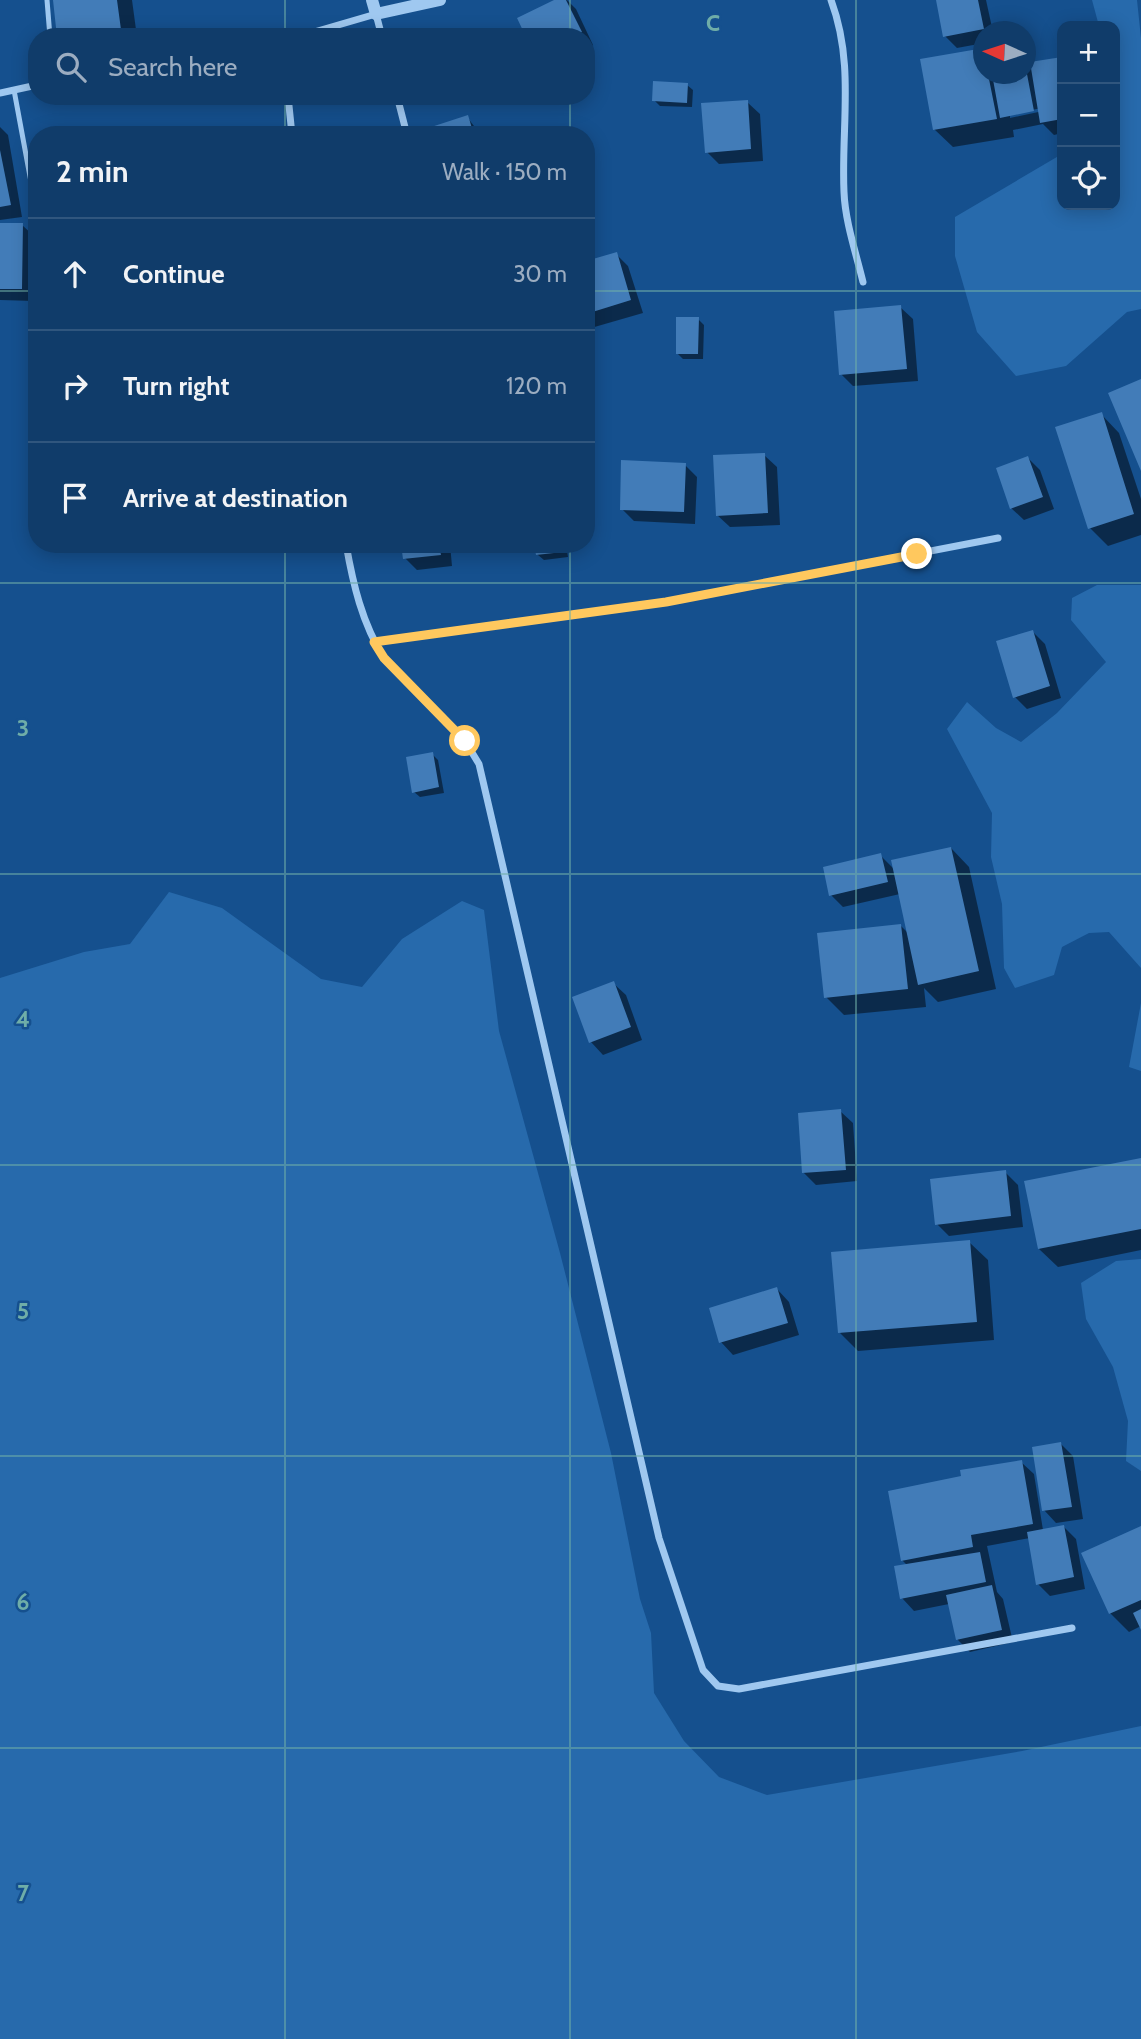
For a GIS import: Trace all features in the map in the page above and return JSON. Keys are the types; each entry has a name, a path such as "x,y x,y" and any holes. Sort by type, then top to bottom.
{"street":[{"path":"372,0 380,28"},
{"path":"329,28 440,0"},
{"path":"831,0 841,26 848,86 844,194 863,282"},
{"path":"0,93 28,87"},
{"path":"289,105 291,126"},
{"path":"399,105 405,126"},
{"path":"374,642 666,602 998,538"},
{"path":"348,553 360,609 374,642 384,658 465,741 479,764 659,1538 703,1670 718,1686 739,1689 1072,1628"}],"lane":[{"path":"47,0 49,28"},
{"path":"14,90 28,166"}],"shaded area":[{"path":"1092,0 1137,0 1141,38 1141,309 1127,312 1066,366 1016,376 977,332 955,256 955,217 1057,157 1057,210 1120,210 1120,21 1098,21"},
{"path":"1097,585 1141,585 1141,968 1109,932 1089,933 1062,947 1054,975 1015,988 1004,968 1002,904 991,857 992,813 947,729 967,702 996,728 1021,742 1057,713 1106,662 1071,620 1072,598"},
{"path":"169,892 222,908 321,979 362,987 402,939 462,901 484,910 499,1031 611,1453 640,1599 651,1633 654,1693 684,1741 719,1777 767,1795 1022,1751 1141,1726 1141,2039 0,2039 0,978 84,952 130,944"},
{"path":"1141,1003 1141,1071 1129,1067"},
{"path":"1141,1259 1141,1471 1126,1461 1128,1421 1113,1367 1086,1319 1081,1283 1116,1261"}],"building":[{"path":"53,0 117,0 121,28 56,28"},
{"path":"554,0 566,0 580,28 522,28 517,18"},
{"path":"936,0 978,0 982,21 973,21 973,31 943,37"},
{"path":"973,50 973,84 990,84 997,119 933,130 920,59"},
{"path":"1057,58 1057,120 1040,123 1034,84 1036,84 1036,61"},
{"path":"653,81 688,83 687,103 652,101"},
{"path":"994,84 1029,84 1034,111 1000,118"},
{"path":"748,100 751,149 705,153 701,103"},
{"path":"468,115 471,126 434,126"},
{"path":"0,150 11,205 0,207"},
{"path":"0,223 23,223 22,289 0,289"},
{"path":"617,252 631,300 595,311 595,258"},
{"path":"901,305 907,369 839,375 834,311"},
{"path":"676,317 699,317 698,354 676,354"},
{"path":"1141,379 1141,471 1108,393"},
{"path":"1102,412 1134,514 1088,529 1055,427"},
{"path":"765,453 768,513 716,516 713,455"},
{"path":"1028,456 1043,497 1010,509 996,468"},
{"path":"621,460 686,463 684,512 620,510"},
{"path":"402,553 441,555 403,559"},
{"path":"1033,630 1050,686 1013,698 996,641"},
{"path":"433,752 439,787 412,793 406,757"},
{"path":"951,847 979,971 918,985 891,860"},
{"path":"881,853 888,882 829,896 823,867"},
{"path":"901,924 908,989 824,998 817,933"},
{"path":"614,981 631,1027 589,1043 572,997"},
{"path":"841,1109 846,1170 802,1173 798,1113"},
{"path":"1141,1158 1141,1229 1038,1249 1024,1181"},
{"path":"1006,1170 1011,1216 935,1225 930,1179"},
{"path":"970,1240 977,1322 838,1333 831,1252"},
{"path":"777,1287 788,1323 719,1343 709,1308"},
{"path":"1061,1442 1072,1507 1042,1511 1032,1447"},
{"path":"1022,1460 1033,1524 971,1535 973,1547 901,1561 888,1491 961,1476 960,1470"},
{"path":"1064,1525 1074,1577 1036,1585 1027,1532"},
{"path":"1141,1526 1141,1600 1109,1614 1081,1553"},
{"path":"980,1552 986,1582 900,1599 894,1566"},
{"path":"992,1585 1002,1630 956,1640 946,1595"},
{"path":"1141,1609 1141,1630 1133,1613"}],"route":[{"path":"465,741 384,658 374,642 666,602 917,554"}]}
